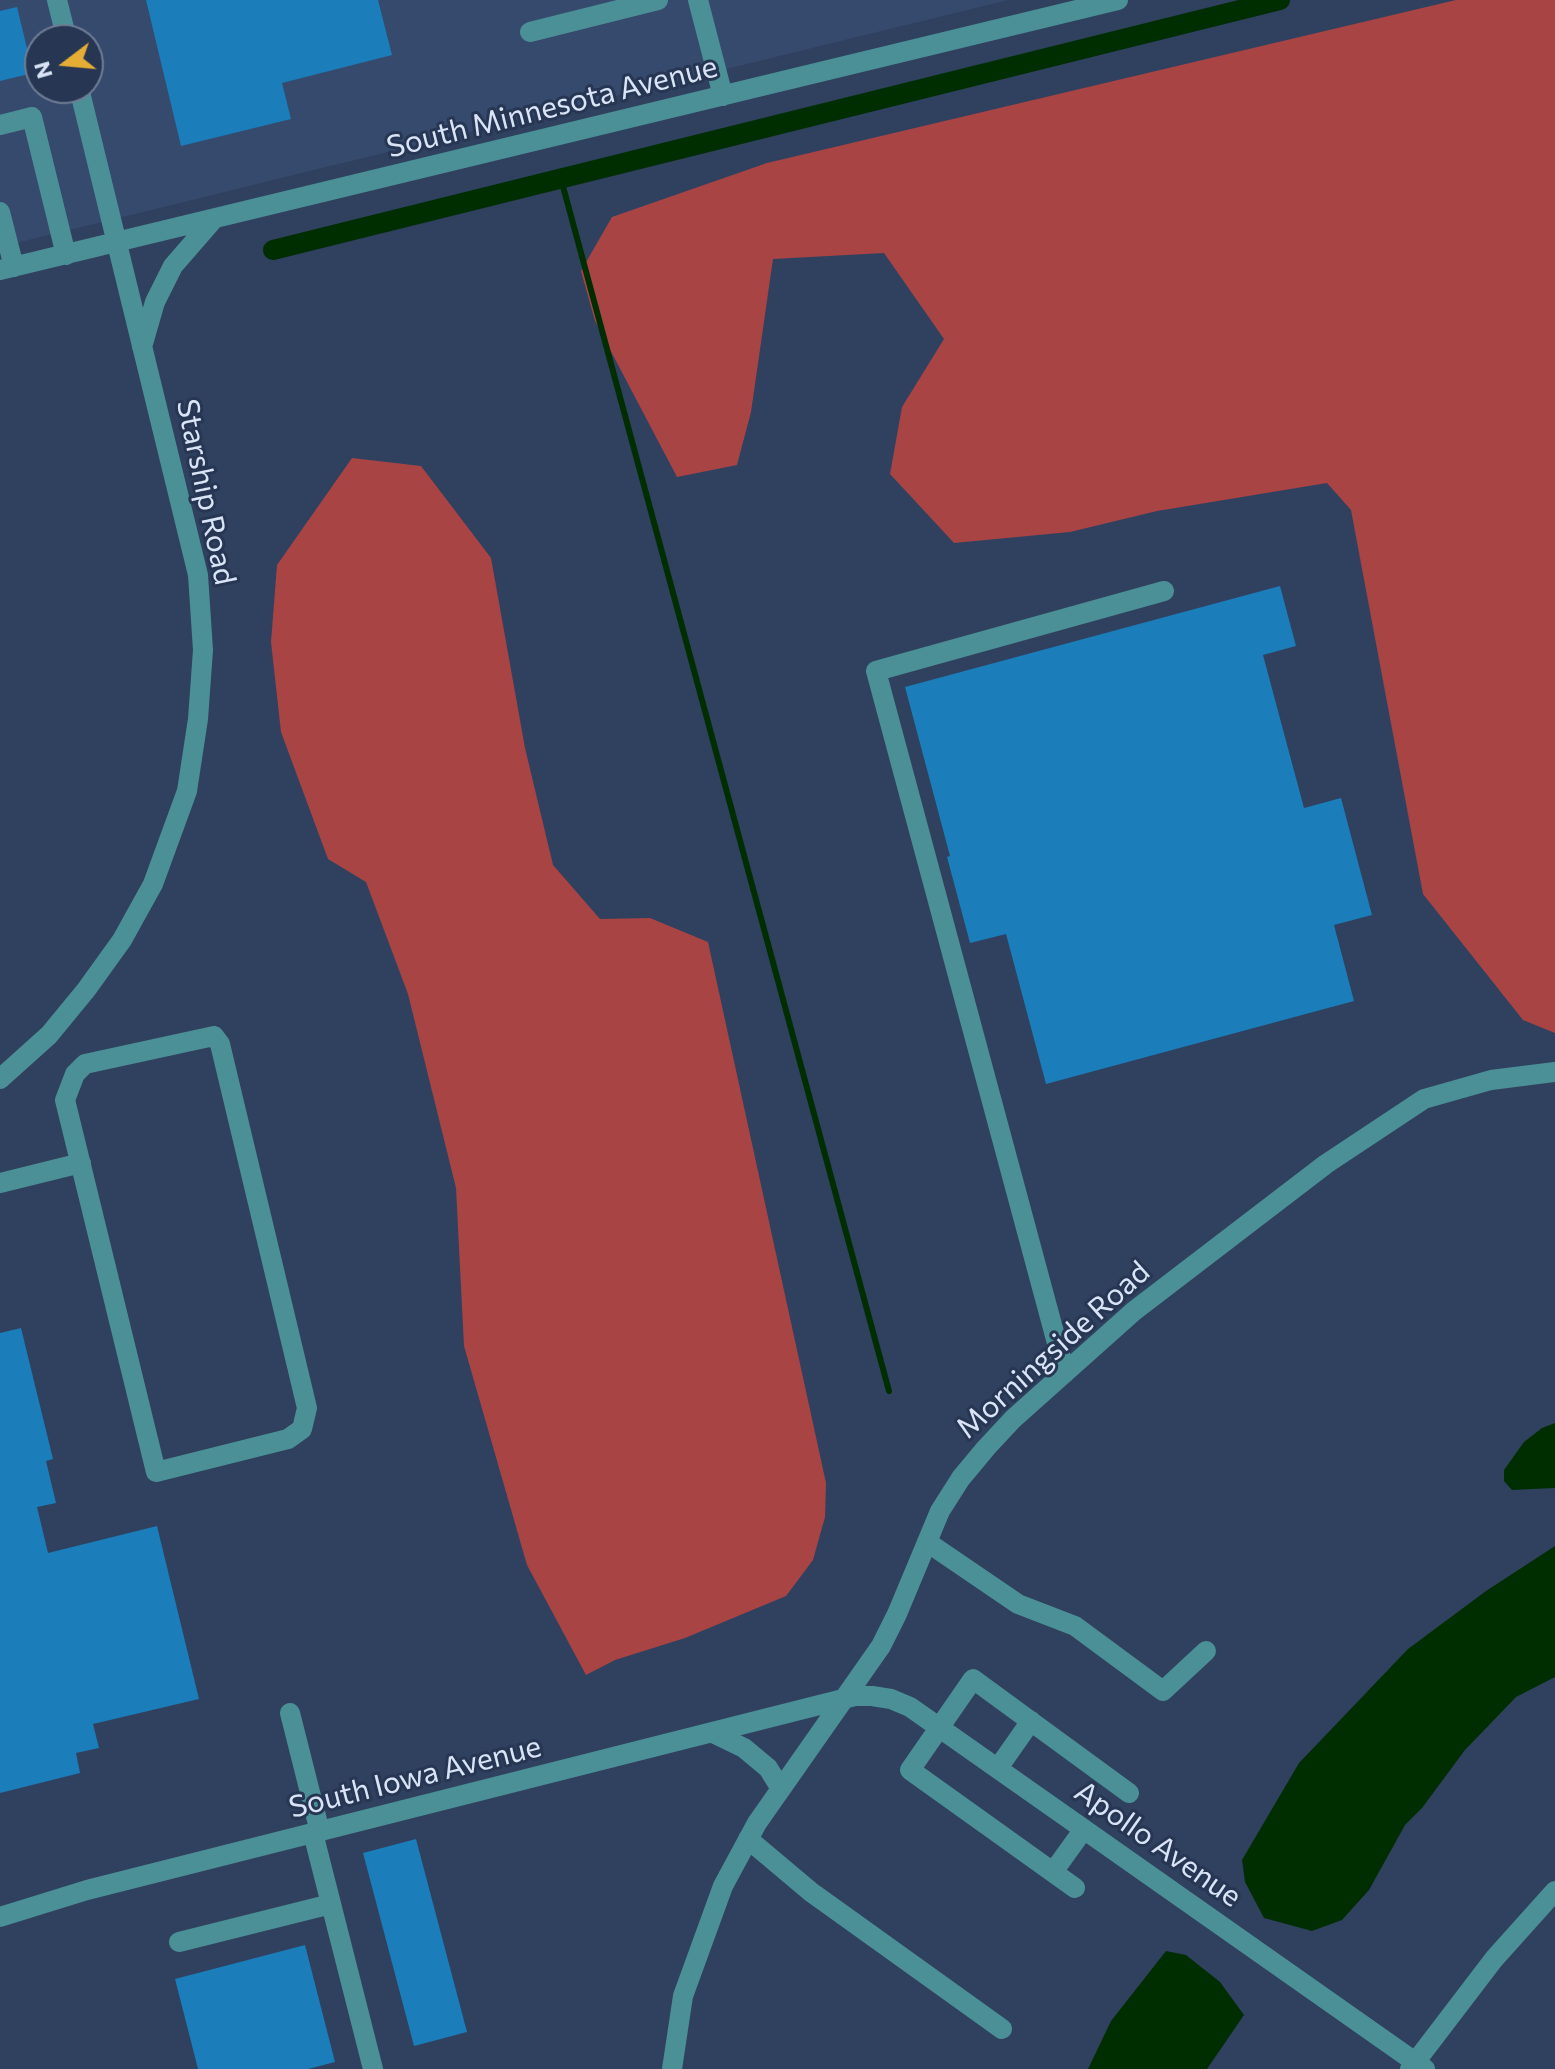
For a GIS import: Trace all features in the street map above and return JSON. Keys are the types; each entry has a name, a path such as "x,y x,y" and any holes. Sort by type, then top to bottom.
{"street":[{"path":"57,0 63,24"},
{"path":"530,32 658,0"},
{"path":"698,0 723,96"},
{"name":"South Minnesota Avenue","path":"7,268 1118,0"},
{"name":"Starship Road","path":"0,1079 49,1035 86,990 122,940 153,884 187,791 198,719 203,650 198,575 83,104"},
{"path":"0,125 32,117 66,255"},
{"path":"0,212 7,268"},
{"path":"142,347 155,302 173,266 213,220"},
{"path":"1065,1373 876,671 1164,591"},
{"path":"214,1036 220,1044 307,1408 302,1429 288,1439 156,1472 81,1163 65,1100 75,1074 85,1064 214,1036"},
{"name":"Morningside Road","path":"672,2069 683,1996 723,1886 748,1839 881,1646 940,1511 961,1478 1013,1419 1134,1311 1302,1182 1424,1099 1491,1080 1555,1072"},
{"path":"0,1183 81,1163"},
{"path":"927,1542 1018,1604 1075,1626 1163,1691 1206,1651"},
{"path":"1075,1888 910,1770 973,1679 1129,1793"},
{"name":"Apollo Avenue","path":"845,1699 855,1696 891,1699 910,1707 1417,2067"},
{"name":"South Iowa Avenue","path":"0,1917 87,1890 845,1699"},
{"path":"290,1713 331,1904 373,2069"},
{"path":"998,1768 1031,1721"},
{"path":"713,1733 744,1748 768,1768 781,1789"},
{"path":"1053,1872 1084,1829"},
{"path":"748,1839 811,1892 1002,2029"},
{"path":"1417,2067 1494,1959 1555,1891"},
{"path":"179,1942 331,1904"}],"shaded area":[{"path":"0,0 1008,0 0,247"},
{"path":"1456,0 1555,0 1555,1033 1523,1020 1423,894 1351,510 1327,483 1157,511 1070,532 954,543 890,474 902,407 944,339 884,253 773,259 751,412 737,465 677,477 595,321 581,271 612,217 767,163"},
{"path":"352,458 421,466 491,558 525,748 553,865 600,919 650,918 708,942 826,1483 825,1517 813,1560 786,1596 685,1638 615,1660 586,1675 527,1565 464,1346 456,1188 408,994 366,882 328,859 281,732 271,642 277,565"},
{"path":"1555,1423 1555,1488 1512,1490 1504,1481 1504,1470 1524,1442 1542,1428"},
{"path":"1555,1546 1555,1677 1516,1697 1465,1750 1422,1808 1405,1825 1369,1890 1342,1920 1312,1931 1264,1918 1245,1882 1242,1860 1299,1763 1408,1649 1486,1591"},
{"path":"1166,1951 1186,1955 1220,1982 1244,2015 1207,2069 1088,2069 1111,2021"}],"building":[{"path":"146,0 378,0 392,55 282,83 291,119 181,146"},
{"path":"17,7 24,36 24,75 0,81 0,11"},
{"path":"1280,586 1296,646 1263,655 1304,808 1341,798 1372,915 1334,925 1354,1001 1046,1084 1006,934 970,943 905,687"},
{"path":"21,1328 53,1459 46,1461 56,1503 37,1507 48,1553 157,1526 199,1699 93,1724 99,1748 76,1753 80,1773 0,1793 0,1333"},
{"path":"416,1839 467,2032 414,2046 363,1853"},
{"path":"305,1945 335,2062 308,2069 198,2069 175,1979"}],"waterway":[{"path":"273,250 1280,0"},
{"path":"561,179 889,1391"}]}
